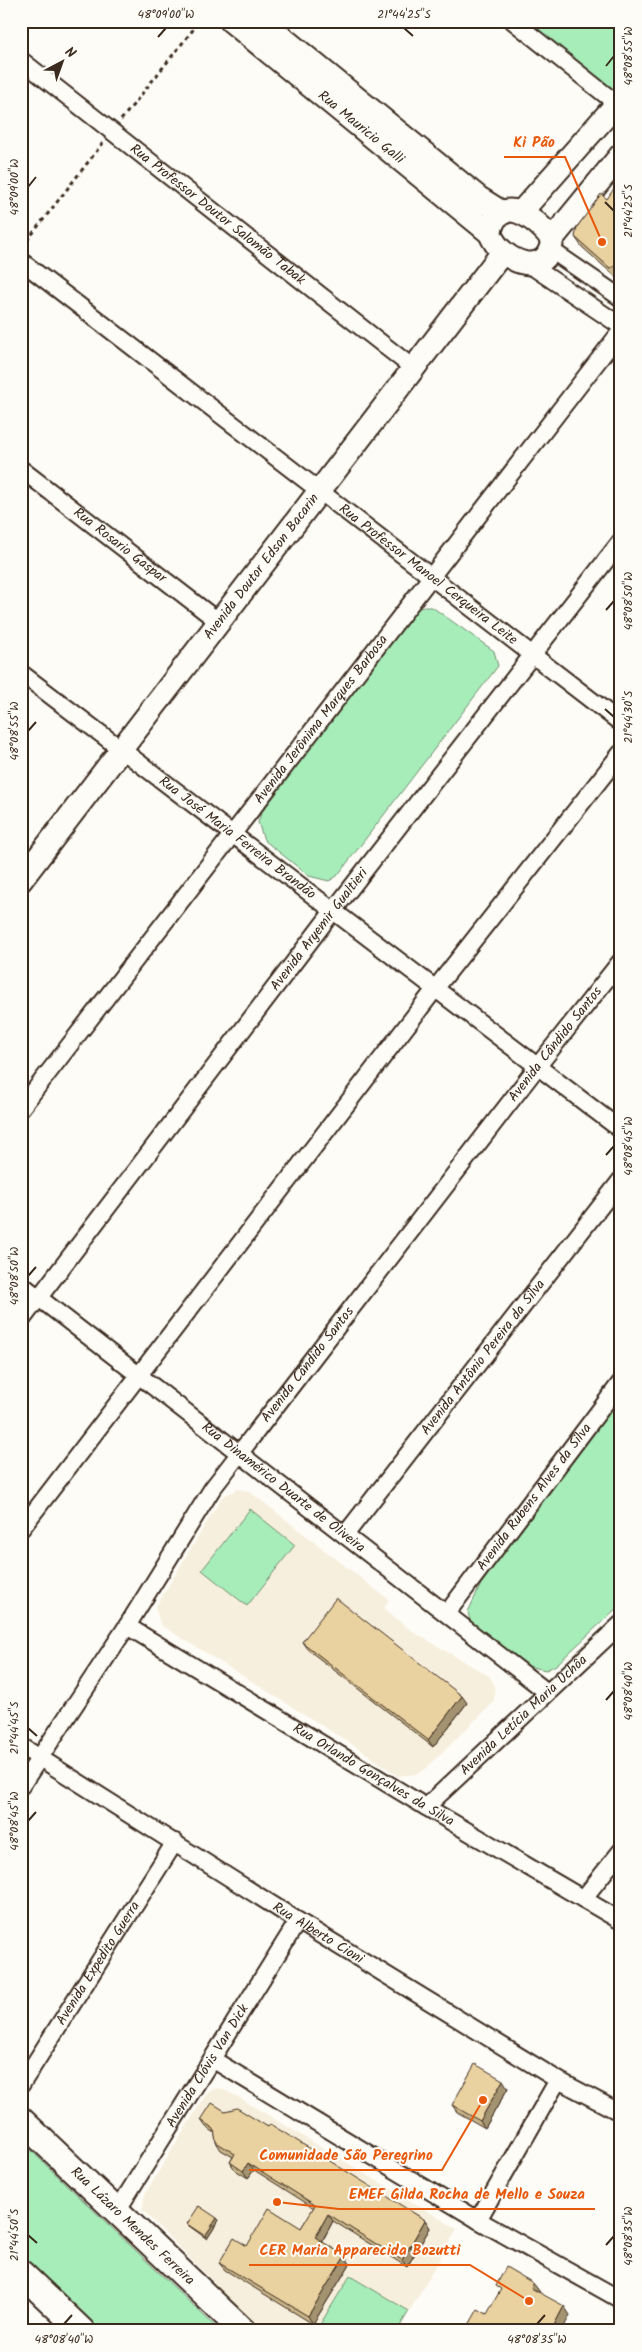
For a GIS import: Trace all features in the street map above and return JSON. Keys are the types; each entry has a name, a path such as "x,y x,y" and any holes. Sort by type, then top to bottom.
{"main road":[{"name":"Rua Lázaro Mendes Ferreira","path":"21,2120 243,2331"},
{"path":"21,2273 79,2330"}],"street":[{"name":"Rua Mauricio Galli","path":"231,21 490,233"},
{"name":"Rua Mauricio Galli","path":"262,21 479,198 512,213"},
{"path":"513,21 619,102 512,213 496,218 490,233 494,245 508,257 527,263 621,326"},
{"name":"Rua Professor Doutor Salomão Tabak","path":"21,60 413,368"},
{"path":"527,263 539,261 546,257 552,244 621,155"},
{"path":"512,213 536,220 552,244 621,298"},
{"name":"Avenida Doutor Edson Bacarin","path":"22,876 502,253"},
{"name":"Rua Professor Manoel Cerqueira Leite","path":"21,261 621,723"},
{"name":"Avenida Jerônima Marques Barbosa","path":"21,1108 621,331"},
{"name":"Rua Rosario Gaspar","path":"21,469 219,622"},
{"name":"Avenida Aryemir Gualtieri","path":"21,1320 333,911 621,541"},
{"name":"Rua José Maria Ferreira Brandão","path":"21,673 621,1130"},
{"path":"21,1529 435,989 621,752"},
{"name":"Avenida Cândido Santos","path":"21,1786 127,1626 212,1489 621,961"},
{"name":"Avenida Antônio Pereira da Silva","path":"345,1535 621,1180"},
{"name":"Rua Dinamérico Duarte de Oliveira","path":"21,1284 547,1692"},
{"name":"Avenida Rubens Alves da Silva","path":"447,1614 621,1382"},
{"name":"Avenida Letícia Maria Uchôa","path":"426,1807 621,1624"},
{"name":"Rua Orlando Gonçalves da Silva","path":"127,1626 426,1807 621,1921"},
{"name":"Rua Alberto Cioni","path":"21,1746 175,1842 298,1922 558,2080 621,2113"},
{"name":"Avenida Expedito Guerra","path":"21,2085 175,1842"},
{"path":"583,1899 621,1851"},
{"name":"Avenida Clóvis Van Dick","path":"117,2211 298,1922"},
{"path":"212,2059 478,2220 621,2300"},
{"path":"478,2220 558,2080"}],"shaded area":[{"path":"238,1489 249,1491 389,1600 384,1608 410,1630 489,1676 494,1684 495,1694 493,1703 426,1768 417,1774 398,1776 366,1753 161,1625 155,1608 222,1497"},
{"path":"219,2088 233,2094 457,2229 398,2331 262,2331 142,2210 145,2194 205,2096 211,2090"}],"green space":[{"path":"518,21 621,21 621,101"},
{"path":"432,607 494,651 498,666 337,876 329,881 309,876 264,840 258,822 262,811 412,610"},
{"path":"621,1398 621,1604 556,1665 546,1670 527,1666 471,1625 468,1612 481,1584"},
{"path":"250,1509 295,1545 247,1606 202,1570"},
{"path":"21,2141 220,2331 96,2331 21,2258"},
{"path":"350,2276 409,2311 397,2331 316,2331"}],"building":[{"path":"617,184 621,186 621,264 610,268 575,237 577,227 601,194 607,199"},
{"path":"336,1598 462,1696 428,1740 302,1642"},
{"path":"475,2064 503,2080 480,2121 452,2105"},
{"path":"212,2103 225,2111 237,2108 268,2127 270,2124 425,2220 402,2260 328,2214 315,2237 345,2256 308,2316 219,2263 234,2238 247,2246 269,2208 301,2228 315,2205 248,2163 243,2171 230,2162 235,2154 216,2142 214,2129 201,2120"},
{"path":"199,2206 217,2218 205,2236 187,2224"},
{"path":"506,2267 533,2283 531,2288 564,2306 551,2331 470,2331 472,2327 469,2325 478,2309 487,2314 501,2289 496,2286"}],"place":[{"name":"Ki Pão","path":"602,242"},
{"name":"Comunidade São Peregrino","path":"483,2100"},
{"name":"EMEF Gilda Rocha de Mello e Souza","path":"277,2202"},
{"name":"CER Maria Apparecida Bozutti","path":"529,2301"}]}
